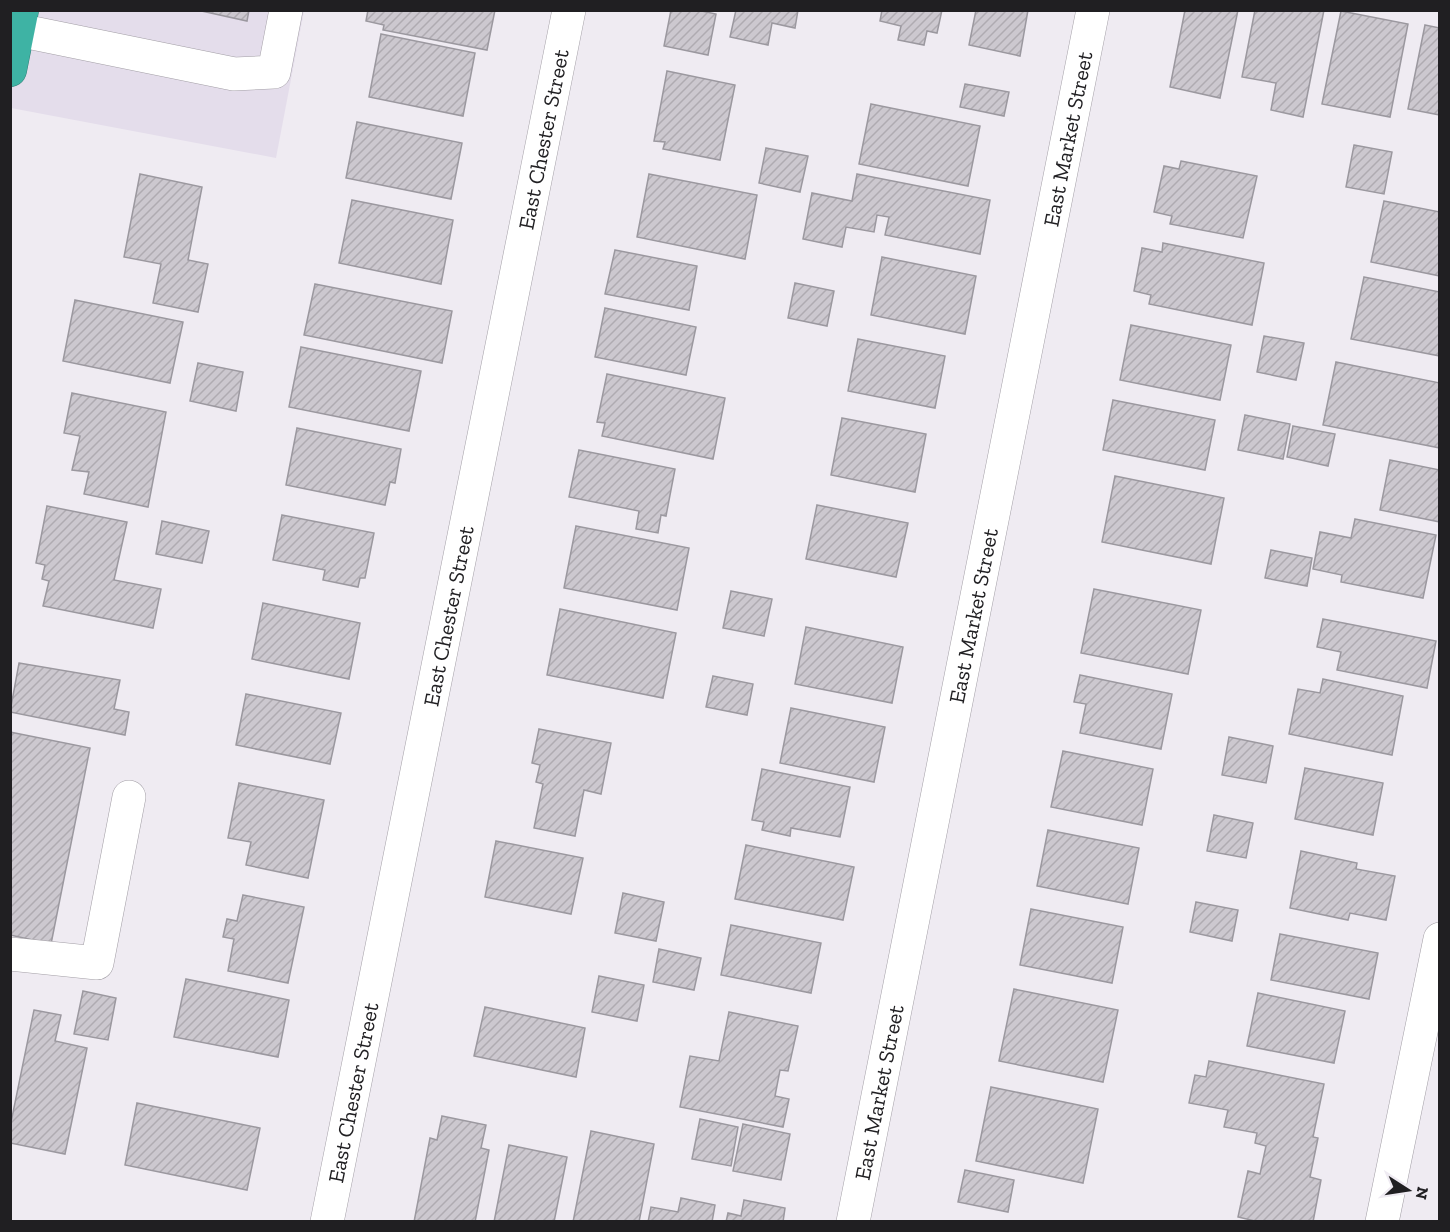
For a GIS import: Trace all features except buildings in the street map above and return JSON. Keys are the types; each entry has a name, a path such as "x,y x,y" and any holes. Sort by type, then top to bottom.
{"highway":[{"path":"10,70 20,20"}],"street":[{"path":"20,20 234,74 274,72 286,10"},
{"name":"East Chester Street","path":"327,1221 569,10"},
{"name":"East Market Street","path":"853,1221 1093,10"},
{"path":"10,954 97,963 129,797"},
{"path":"1382,1221 1440,939"}],"shaded area":[{"path":"10,11 304,11 276,158 11,108"}]}
